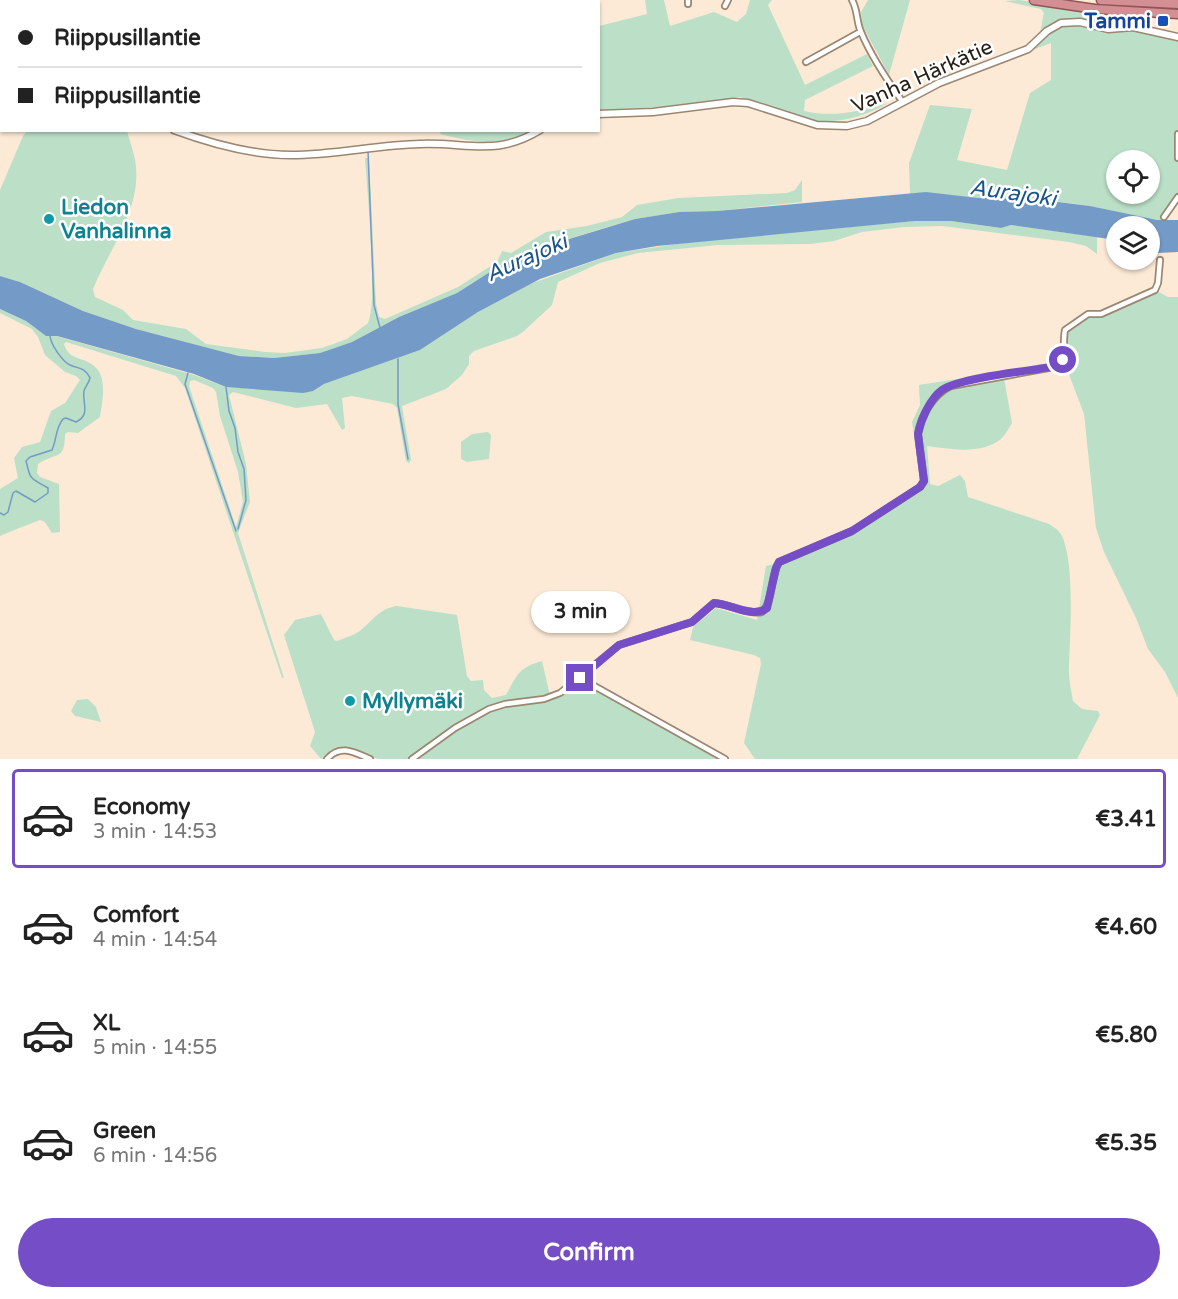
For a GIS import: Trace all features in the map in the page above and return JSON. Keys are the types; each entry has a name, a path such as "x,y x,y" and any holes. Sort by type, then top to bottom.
{"highway":[{"path":"1034,0 1095,9 1178,14"},
{"path":"1101,0 1178,4"}],"street":[{"path":"725,6 728,0"},
{"path":"852,0 860,32 902,101"},
{"name":"Vanha Härkätie","path":"600,114 653,111 733,102 748,103 812,124 833,128 867,121 939,83 1028,49 1047,31 1061,23 1080,22 1108,29 1140,27 1178,37"},
{"path":"806,62 860,32"},
{"path":"180,132 219,146 291,155 419,144 506,146 525,140 537,132"},
{"path":"1178,134 1178,158"},
{"path":"1164,217 1178,197"},
{"path":"412,759 455,728 489,709 505,704 544,699 560,693 619,645 692,622 714,603 738,607 750,612 762,612 767,608 779,562 852,531 920,487 924,481 919,426 934,399 942,390 951,386 1060,364 1064,354 1065,330 1088,314 1101,314 1155,290 1159,270"},
{"path":"580,678 725,759"},
{"path":"327,759 333,752 341,750 351,751 370,759"}],"green space":[{"path":"645,0 664,0 670,26 714,12 737,22 746,14 750,0 772,0 768,5 805,85 867,54 873,66 805,100 804,111 836,114 889,103 854,118 835,121 816,121 740,97 659,107 600,110 600,26 647,14"},
{"path":"868,0 910,0 889,75 862,25 861,12"},
{"path":"1019,0 1100,13 1106,22 1103,25 1070,19 1063,20 1040,33 1044,13 1041,9 1005,1"},
{"path":"1065,24 1107,31 1139,31 1178,40 1178,193 1167,208 1162,220 1160,216 1130,216 1061,202 910,194 909,163 930,105 972,109 957,160 1007,170 1030,93 1051,80 1051,43 1030,51 1053,29"},
{"path":"26,132 127,132 136,167 133,199 122,230 93,289 95,297 123,310 133,320 186,329 206,344 265,352 285,353 322,348 347,339 368,323 371,311 372,270 365,158 369,158 376,304 379,317 385,319 458,287 497,262 502,251 511,253 546,232 587,226 622,217 637,205 678,198 787,193 795,190 802,180 802,202 717,211 679,212 635,219 536,249 493,270 457,293 399,317 352,342 320,353 274,358 239,356 136,329 83,311 20,282 0,276 0,190"},
{"path":"441,132 530,132 487,142 440,134"},
{"path":"915,221 951,221 1000,228 1011,225 1097,237 1097,254 1086,246 1069,242 942,226 904,227 862,232 834,241 810,244 718,245 638,253 600,263 558,282 552,305 517,336 474,351 469,356 469,364 462,375 446,389 402,406 411,460 409,463 406,461 397,408 393,404 352,396 342,398 345,428 342,430 327,404 296,408 233,392 229,395 246,464 250,502 238,533 284,678 282,678 185,388 176,376 66,342 64,344 66,350 70,354 93,365 100,374 103,392 100,417 78,433 65,434 65,443 61,453 38,464 37,473 40,477 59,484 60,532 52,533 45,522 40,520 0,536 0,489 18,478 14,458 22,447 40,442 51,411 65,403 80,380 65,372 45,355 32,329 0,313 0,309 26,321 46,336 56,336 194,375 226,387 313,391 324,384 420,350 478,312 530,284 616,253 704,240","holes":["194,380 213,388 238,472 243,502 236,527 189,386 190,381"]},
{"path":"1153,289 1168,297 1178,297 1178,698 1165,672 1148,649 1136,618 1104,552 1096,528 1084,414 1065,364 1067,331 1086,318"},
{"path":"995,373 1004,378 1012,423 1001,439 984,447 965,450 927,446 930,484 938,486 960,475 965,481 968,497 1049,524 1062,536 1069,564 1071,618 1069,670 1073,701 1082,709 1098,711 1100,715 1077,759 755,759 744,743 761,664 760,658 690,640 693,627 716,608 757,620 766,566 786,561 853,533 923,488 912,422 920,405 919,385"},
{"path":"488,432 491,435 489,459 467,462 461,459 461,442 472,434"},
{"path":"397,606 457,615 467,676 471,681 483,680 484,690 492,698 506,695 523,670 542,661 551,700 576,685 585,685 719,759 378,759 355,750 337,748 321,759 310,746 315,732 284,635 295,620 321,614 334,640 337,641 360,631 381,612"},
{"path":"88,699 96,707 101,722 75,716 71,711 77,700"}],"water":[{"name":"Aurajoki","path":"926,192 978,198 1034,199 1090,206 1138,216 1106,216 1106,239 1011,225 1001,228 951,221 915,221 657,246 616,253 540,279 478,312 420,350 303,393 226,387 194,374 57,336 46,336 26,321 0,309 0,276 20,282 83,311 136,329 239,356 274,358 320,353 352,342 399,317 457,293 493,270 536,249 635,219 679,212 717,211"},
{"path":"1160,220 1178,220 1178,252 1160,253"}],"waterway":[{"path":"368,151 374,305 380,328"},
{"path":"0,513 4,515 8,512 13,493 16,491 35,502 48,493 48,488 30,476 26,461 30,457 52,450 63,419 76,422 85,412 84,391 90,378 84,370 64,360 50,336"},
{"path":"398,359 398,404 408,459"},
{"path":"188,373 185,384 236,531"},
{"path":"226,387 229,411 244,469 246,500 238,529"}],"place":[{"name":"Tammi","path":"1163,21"},
{"name":"Liedon Vanhalinna","path":"49,219"},
{"name":"Myllymäki","path":"350,701"}],"route":[{"path":"580,678 619,645 683,626 700,617 714,603 724,603 750,612 762,612 769,603 769,595 779,562 852,531 920,487 924,481 919,426 927,409 942,390 1001,375 1054,367 1063,360"}]}
